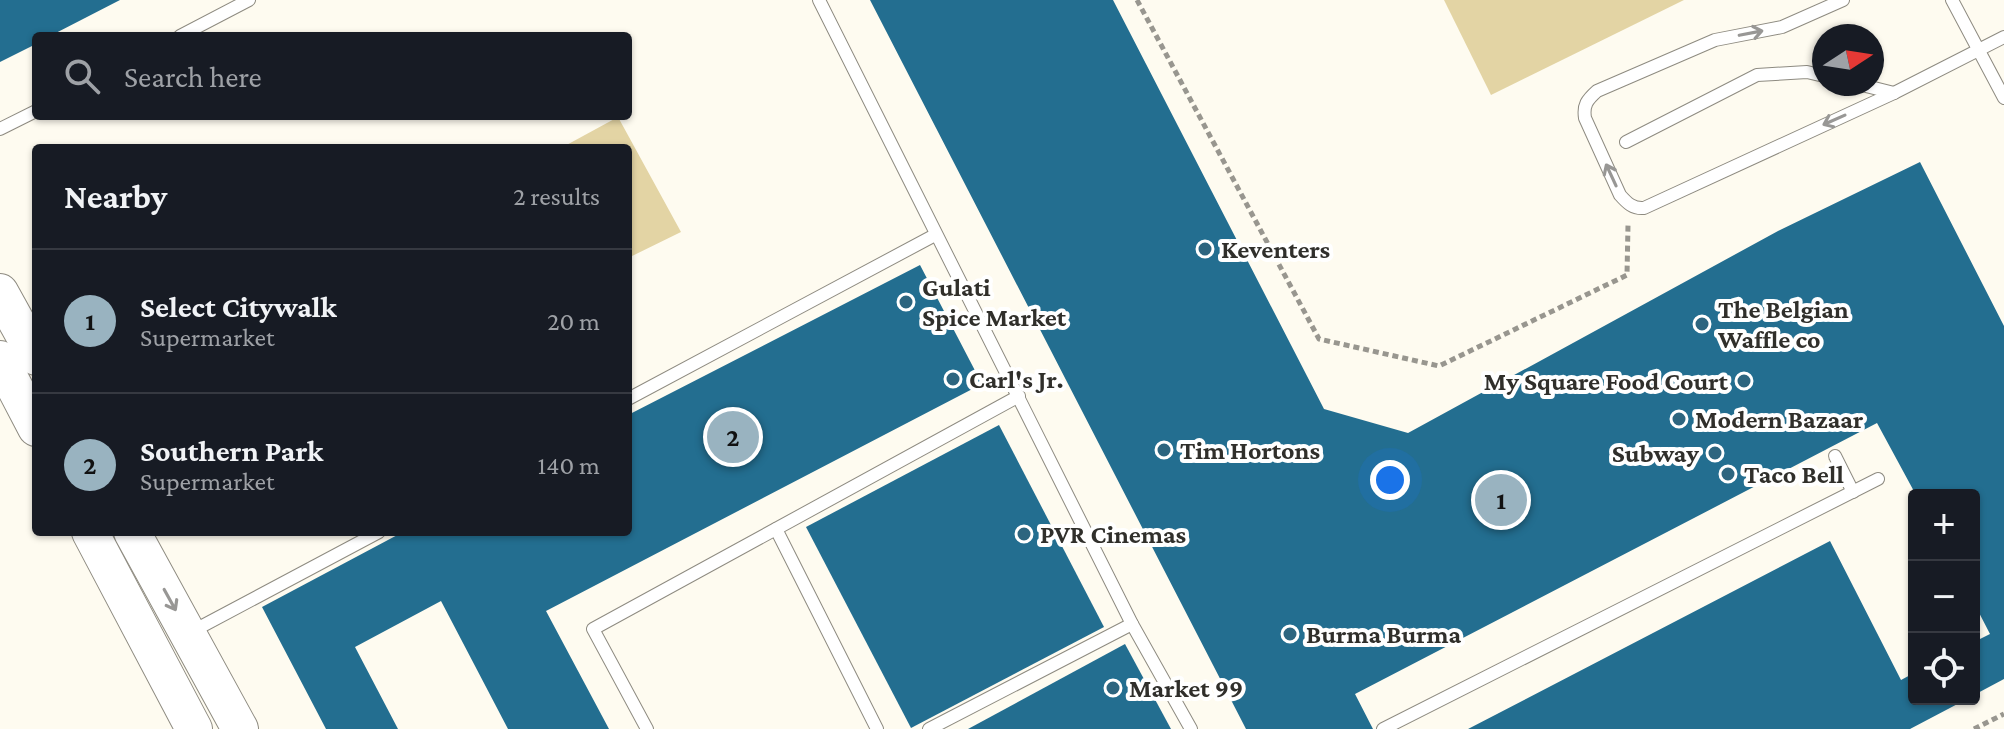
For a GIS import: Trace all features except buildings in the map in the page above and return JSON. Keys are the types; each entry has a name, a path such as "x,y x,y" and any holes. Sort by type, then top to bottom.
{"street":[{"path":"0,292 32,350"},
{"path":"0,359 32,420"},
{"path":"92,536 194,729"},
{"path":"134,536 240,729"},
{"path":"155,656 188,634"}],"lane":[{"path":"188,32 249,0"},
{"path":"819,0 1132,624 1191,729"},
{"path":"1843,0 1782,27 1715,40 1597,91 1588,98 1584,107 1585,118 1620,195 1628,204 1644,208 1894,93 2004,37"},
{"path":"1952,0 2004,98"},
{"path":"1626,142 1757,75 1812,73"},
{"path":"1884,90 1894,93"},
{"path":"0,129 32,113"},
{"path":"632,397 935,235"},
{"path":"647,729 593,629 1019,396"},
{"path":"1835,456 1853,492"},
{"path":"1383,729 1878,479"},
{"path":"776,529 877,729"},
{"path":"188,634 372,536"},
{"path":"929,729 1132,624"}],"path":[{"path":"1137,0 1319,339 1439,366 1627,275 1628,204"},
{"path":"1974,729 2004,714"}],"shaded area":[{"path":"1444,0 1684,0 1491,95"},
{"path":"612,120 620,120 681,232 632,256 632,144 568,144"}],"place":[{"name":"Keventers","path":"1205,249"},
{"name":"Gulati Spice Market","path":"906,302"},
{"name":"The Belgian Waffle co","path":"1702,324"},
{"name":"Carl's Jr.","path":"953,379"},
{"name":"My Square Food Court","path":"1744,381"},
{"name":"Modern Bazaar","path":"1679,419"},
{"name":"Southern Park","path":"733,437"},
{"name":"Tim Hortons","path":"1164,450"},
{"name":"Subway","path":"1715,453"},
{"name":"Taco Bell","path":"1728,474"},
{"name":"Select Citywalk","path":"1501,500"},
{"name":"PVR Cinemas","path":"1024,534"},
{"name":"Burma Burma","path":"1290,634"},
{"name":"Market 99","path":"1113,688"}]}
